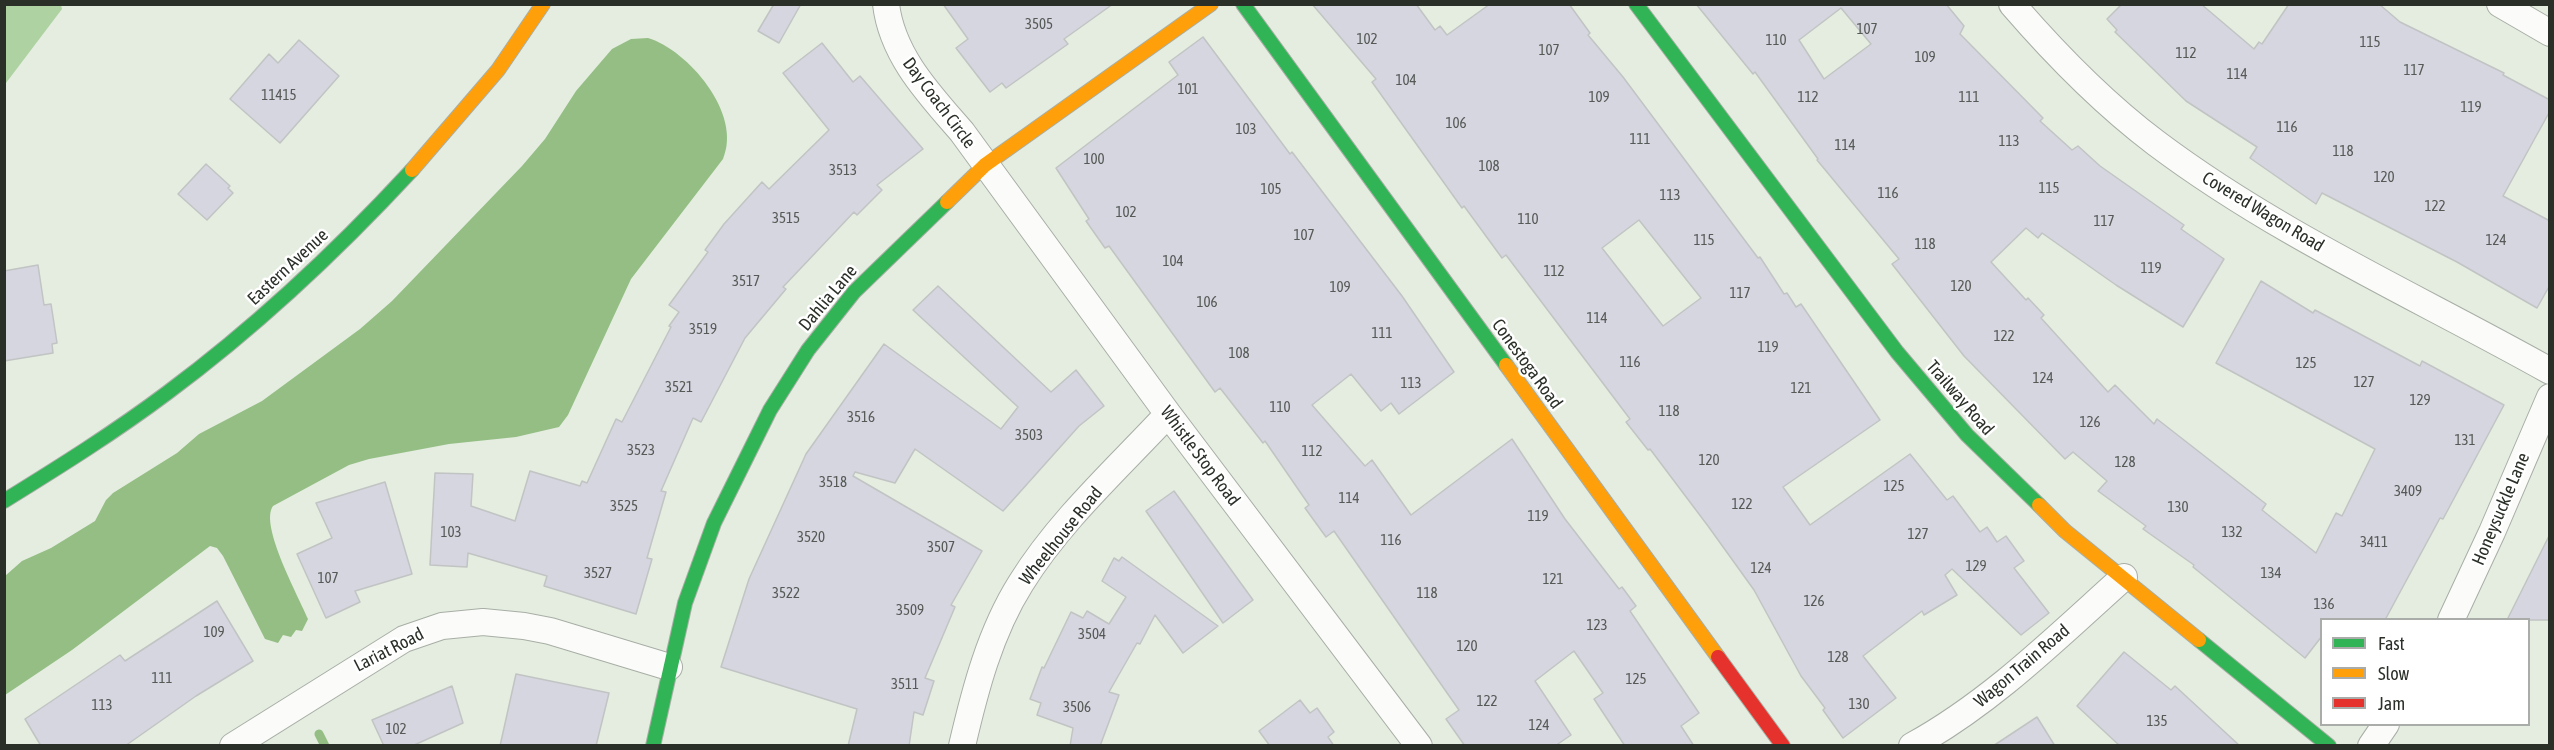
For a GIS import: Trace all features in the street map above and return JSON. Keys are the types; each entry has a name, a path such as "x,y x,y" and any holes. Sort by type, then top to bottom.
{"street":[{"name":"Eastern Avenue","path":"4,501 61,466 188,377 303,281 365,220 464,114 497,74 543,4"},
{"name":"Day Coach Circle","path":"886,4 892,33 902,54 926,90 985,165"},
{"name":"Dahlia Lane","path":"653,746 685,603 714,523 770,410 808,350 854,292 985,165 1212,4"},
{"name":"Conestoga Road","path":"1243,4 1783,746"},
{"name":"Trailway Road","path":"1636,4 1897,352 1939,404 2065,531 2329,746"},
{"name":"Covered Wagon Road","path":"2012,4 2075,72 2120,113 2206,179 2288,228 2550,371"},
{"path":"2503,5 2550,33"},
{"name":"Whistle Stop Road","path":"985,165 1168,414 1419,746"},
{"name":"Honeysuckle Lane","path":"2452,618 2550,397"},
{"name":"Wheelhouse Road","path":"962,746 978,679 1020,583 1061,530 1168,414"},
{"name":"Wagon Train Road","path":"1912,746 1966,712 2007,681 2124,577"},
{"name":"Lariat Road","path":"232,746 387,649 415,634 442,626 483,622 524,626 550,631 669,667"},
{"path":"2371,746 2385,726"}],"shaded area":[{"path":"4,5 61,5 62,9 6,83"},
{"path":"648,38 664,45 679,56 708,86 719,104 725,123 727,141 723,159 631,279 568,415 559,427 516,437 449,444 369,459 349,465 273,506 270,515 271,529 289,579 308,619 302,631 296,630 291,637 283,635 278,643 265,639 223,556 217,548 210,546 72,650 5,695 5,576 22,561 51,548 95,521 106,500 113,493 177,453 199,434 262,401 360,329 392,301 522,166 545,139 576,91 612,49 631,39"}],"building":[{"path":"774,4 801,4 779,43 758,31"},
{"path":"943,4 1113,4 1064,39 1068,44 1006,88 1002,83 990,92 956,48 968,39"},
{"path":"1312,4 1416,4 1435,30 1440,26 1447,35 1490,4 1569,4 1590,33 1588,35 1623,77 1758,258 1760,257 1784,294 1787,293 1796,307 1801,304 1880,420 1783,487 1810,525 1910,454 1947,500 1953,496 1980,532 1987,527 1997,542 2006,536 2024,561 2014,568 2049,613 2021,635 1952,569 1945,575 1957,595 1924,615 1922,611 1863,656 1896,698 1843,738 1823,710 1825,708 1801,676 1754,590 1650,449 1648,450 1626,422 1630,419 1506,255 1502,258 1464,206 1462,208 1372,82 1376,79","holes":["1639,220 1701,298 1663,326 1602,248"]},
{"path":"1696,4 1946,4 1964,26 1960,34 2043,118 2040,121 2072,150 2078,146 2100,166 2184,225 2181,229 2224,259 2183,327 2116,285 2042,233 2038,238 2026,228 1991,262 2026,300 2028,298 2044,315 2041,318 2108,392 2115,385 2154,424 2157,419 2266,504 2262,510 2316,553 2336,513 2342,516 2375,449 2216,363 2261,281 2313,313 2315,310 2420,366 2422,361 2504,405 2443,519 2440,518 2386,618 2320,618 2320,639 2305,658 2193,567 2194,565 2143,529 2146,526 2098,491 2107,481 2073,452 2065,459 1964,356 1892,264 1899,259 1817,160 1755,72 1753,74","holes":["1841,8 1871,44 1824,79 1799,40"]},
{"path":"2122,4 2201,4 2254,49 2259,42 2262,44 2289,4 2379,4 2400,22 2504,73 2503,75 2550,100 2550,111 2503,196 2550,221 2550,285 2537,308 2457,262 2322,193 2316,204 2250,158 2257,147 2186,101 2115,32 2117,30 2107,19"},
{"path":"1203,37 1290,154 1292,152 1402,296 1454,372 1399,414 1391,403 1381,411 1351,374 1312,405 1365,466 1372,460 1411,515 1512,439 1565,519 1619,589 1622,587 1636,606 1630,611 1699,713 1681,726 1694,746 1625,746 1594,699 1603,693 1574,651 1535,681 1571,735 1555,746 1465,746 1446,719 1459,710 1334,531 1326,537 1305,508 1309,505 1265,441 1263,443 1220,388 1215,392 1109,246 1105,248 1086,221 1089,219 1056,168 1178,75 1169,62"},
{"path":"299,40 339,76 280,143 230,99 269,54 278,63"},
{"path":"822,43 853,82 860,76 923,149 877,185 882,190 857,215 854,212 783,287 786,289 745,338 701,422 693,418 661,491 666,492 647,558 652,559 636,614 544,586 547,576 468,553 467,567 430,565 435,473 473,474 471,506 515,521 530,471 580,486 582,481 587,483 616,419 622,422 671,327 669,326 679,312 669,305 708,252 705,250 724,224 762,182 769,189 829,130 783,73"},
{"path":"206,164 230,186 228,188 233,193 207,220 178,194"},
{"path":"38,265 44,305 51,304 57,343 52,344 53,353 4,361 4,271"},
{"path":"938,286 1051,392 1076,370 1104,406 1079,426 1003,511 915,449 895,483 855,472 853,476 982,551 951,605 955,607 925,678 934,681 923,715 914,712 909,746 848,746 857,709 721,667 749,579 806,454 884,344 1001,429 1018,407 913,310"},
{"path":"385,482 412,574 355,591 360,602 326,618 297,554 332,538 316,503"},
{"path":"1174,491 1253,600 1223,623 1146,511"},
{"path":"2550,534 2550,620 2508,618"},
{"path":"1122,557 1218,626 1183,653 1155,615 1140,644 1137,643 1109,692 1119,695 1100,746 1070,746 1073,728 1037,715 1041,703 1030,699 1042,667 1044,668 1071,612 1083,618 1087,611 1109,624 1126,597 1102,581 1114,558 1119,561"},
{"path":"217,601 253,661 196,696 125,746 41,746 25,719 120,655 125,661"},
{"path":"2124,652 2171,690 2175,686 2240,746 2120,746 2077,706"},
{"path":"516,674 609,693 596,746 500,746"},
{"path":"452,686 463,723 412,746 384,746 372,720"},
{"path":"1300,700 1310,713 1317,708 1334,732 1328,737 1334,746 1270,746 1259,731"},
{"path":"2037,717 2055,746 1993,746"}],"waterway":[{"path":"319,734 325,746"}],"traffic: fast":[{"path":"1243,4 1506,365"},
{"path":"1636,4 1897,352 1967,435 2039,505"},
{"path":"4,501 127,422 200,368 264,315 325,259 412,170"},
{"path":"653,746 685,603 714,523 770,410 808,350 854,292 947,202"},
{"path":"2199,640 2329,746"}],"traffic: slow":[{"path":"412,170 498,70 543,4"},
{"path":"947,202 985,165 1211,4"},
{"path":"1506,365 1718,657"},
{"path":"2039,505 2065,531 2199,640"}],"traffic: jam":[{"path":"1718,657 1783,746"}]}
